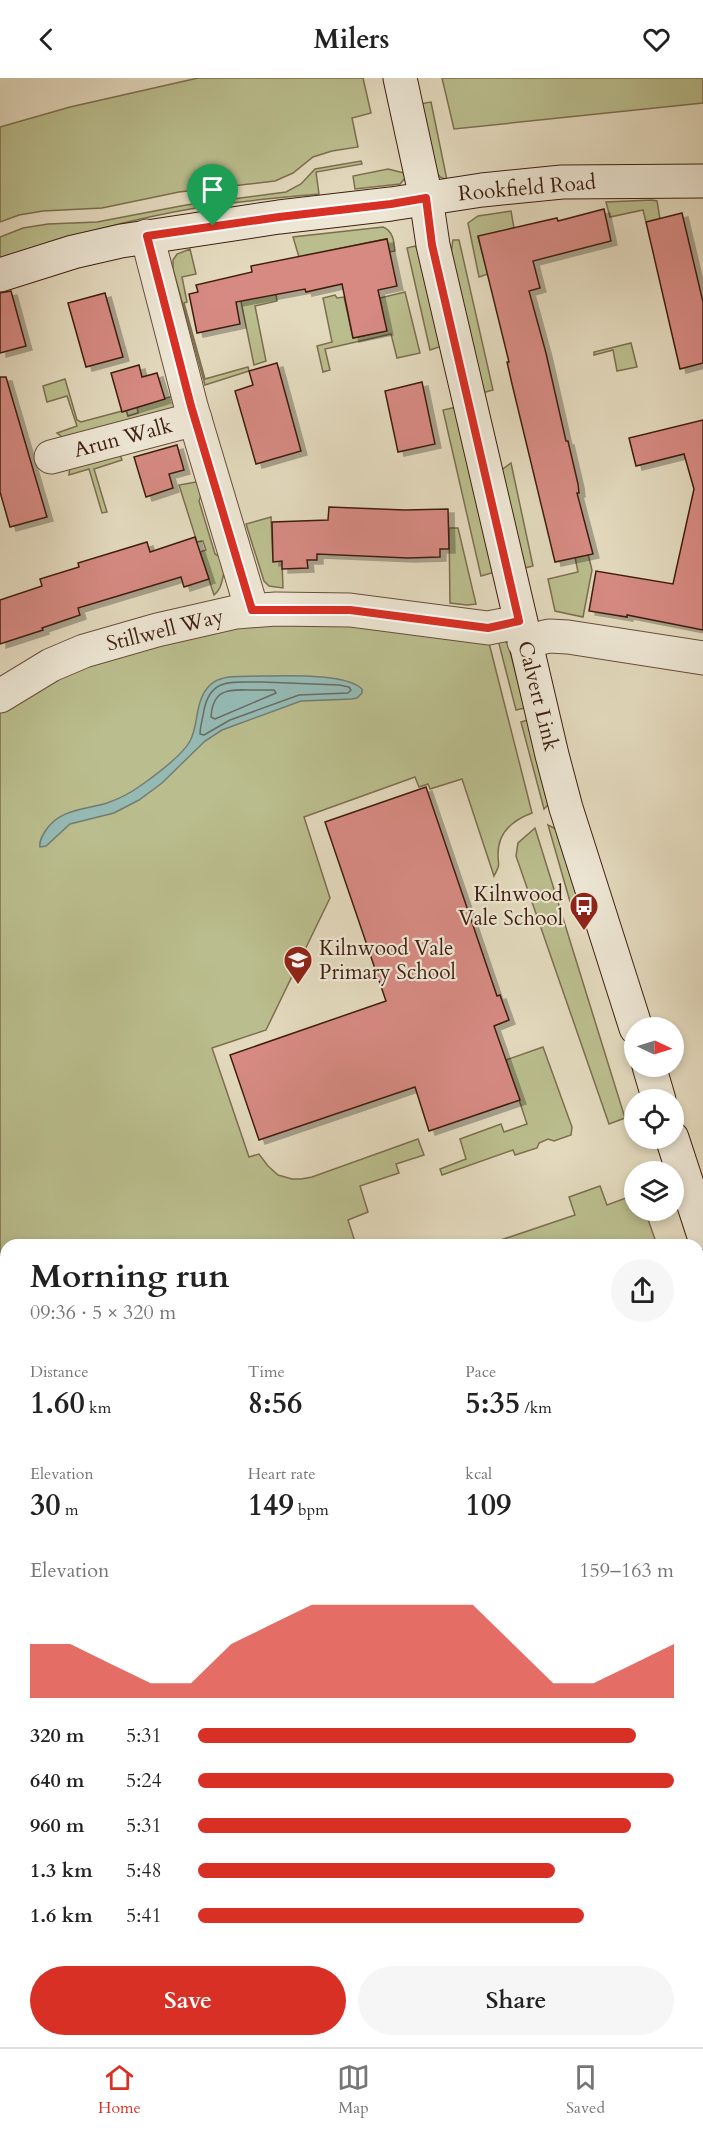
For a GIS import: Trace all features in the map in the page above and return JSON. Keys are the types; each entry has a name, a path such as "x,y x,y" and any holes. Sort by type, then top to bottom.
{"street":[{"name":"Calvert Link","path":"400,78 426,198 432,245 522,632 566,808 632,1017"},
{"name":"Rookfield Road","path":"0,275 93,247 147,236 279,217 562,182 703,181"},
{"name":"Arun Walk","path":"147,236 195,418 252,610"},
{"name":"Arun Walk","path":"51,458 195,418"},
{"name":"Stillwell Way","path":"0,696 51,665 84,651 202,619 252,610 350,610 549,636 567,636 703,658"},
{"path":"676,1149 703,1233"}],"green space":[{"path":"198,78 363,78 371,113 352,118 358,147 313,157 293,173 275,181 179,192 102,208 43,211 19,215 0,222 0,127 70,107"},
{"path":"442,78 703,78 703,103 454,129"},
{"path":"431,102 447,180 436,172 419,104"},
{"path":"361,161 362,164 316,172 319,194 227,203 171,212 97,230 0,258 0,237 23,228 48,224 97,222 186,205 286,192 301,184 315,169"},
{"path":"388,169 407,176 400,184 355,189 353,176"},
{"path":"657,201 660,219 646,222 643,210 610,217 606,202"},
{"path":"511,211 514,228 478,237 488,274 479,277 468,223 478,216"},
{"path":"383,227 391,234 395,251 389,252 386,239 299,257 293,237"},
{"path":"453,240 459,240 493,390 482,393 450,259"},
{"path":"415,246 421,253 442,346 430,350 407,248"},
{"path":"190,249 196,274 182,277 187,302 184,303 205,379 248,367 249,371 205,385 173,269 173,260 177,254"},
{"path":"405,292 420,353 397,358 391,334 325,349 330,370 323,372 317,346 332,342 323,298 335,295 337,298 344,297 353,338 386,331 380,298"},
{"path":"276,294 277,301 255,306 266,361 254,365 240,297"},
{"path":"631,343 637,367 617,371 613,350 594,355 594,352"},
{"path":"65,379 77,420 81,422 126,410 128,416 138,413 137,407 179,394 173,411 66,440 57,433 77,426 67,396 47,402 43,386"},
{"path":"457,407 495,572 481,576 443,410"},
{"path":"118,449 122,460 94,469 107,512 102,513 89,469 69,475 70,465"},
{"path":"511,463 533,566 521,569 500,471"},
{"path":"196,482 205,484 199,501 215,554 227,561 228,566 220,588 214,595 200,552 206,550 203,541 197,542 179,485"},
{"path":"271,517 273,561 282,561 283,588 269,586 264,581 246,524"},
{"path":"449,528 458,528 476,604 450,603"},
{"path":"588,554 592,570 583,617 555,611 548,579 578,572 575,557"},
{"path":"298,619 489,643 532,813 513,823 504,833 499,846 498,866 494,876 462,779 430,789 428,784 419,787 415,777 304,817 330,898 266,1030 212,1048 249,1157 259,1154 278,1175 292,1179 312,1177 418,1139 424,1155 396,1164 399,1173 360,1186 368,1212 348,1220 354,1239 0,1239 0,706 53,677 158,640"},
{"path":"497,636 508,644 525,708 516,710"},
{"path":"531,719 551,802 544,809 521,722"},
{"path":"548,825 558,830 580,899 571,905"},
{"path":"535,828 624,1115 624,1118 609,1124 516,856 518,843"},
{"path":"543,1047 572,1127 571,1135 554,1141 548,1139 539,1143 537,1148 515,1155 513,1150 442,1175 440,1169 466,1159 460,1139 501,1124 504,1132 527,1124 506,1060"},
{"path":"600,1186 607,1205 624,1199 624,1221 649,1221 655,1239 504,1239 575,1215 569,1197"}],"water":[{"path":"300,676 343,680 362,689 362,693 352,699 301,701 222,730 205,741 162,783 139,800 114,813 70,824 46,846 40,847 40,841 45,832 58,818 73,811 107,803 121,797 143,784 175,759 190,741 202,697 213,682 230,677"}],"building":[{"path":"604,209 611,241 533,261 540,288 529,291 566,441 568,441 578,484 579,493 577,493 593,554 555,562 478,236 557,218 558,221"},
{"path":"682,213 703,302 703,363 680,369 646,222"},
{"path":"387,239 397,286 378,290 387,331 353,338 342,284 306,292 305,289 236,302 240,324 197,333 189,294 198,292 196,285 252,272 251,266"},
{"path":"11,291 26,346 0,353 0,293"},
{"path":"105,293 123,357 86,367 68,303"},
{"path":"277,363 301,451 256,464 235,391 253,385 249,371"},
{"path":"139,365 142,377 157,373 165,399 122,412 111,373"},
{"path":"0,377 6,377 47,517 10,527 0,492"},
{"path":"422,382 435,444 398,452 385,391"},
{"path":"703,420 703,630 627,615 627,617 589,611 596,571 673,584 694,489 684,454 636,466 629,438"},
{"path":"177,445 184,470 169,474 173,488 146,497 134,457"},
{"path":"329,507 448,509 449,549 440,549 440,557 317,554 317,560 307,560 308,568 282,569 282,561 273,562 272,522 328,520"},
{"path":"195,537 209,579 184,587 181,577 78,608 80,615 0,644 0,600 42,586 40,579 79,567 78,563 147,542 150,552"},
{"path":"426,787 497,996 500,995 509,1020 494,1026 520,1100 429,1131 415,1087 259,1140 230,1055 386,1001 325,822"}],"place":[{"name":"Kilnwood Vale School","path":"584,932"},
{"name":"Kilnwood Vale Primary School","path":"298,986"}],"route":[{"path":"426,198 432,245 519,621 488,628 350,610 252,610 191,406 147,236 213,226 426,198"}]}
